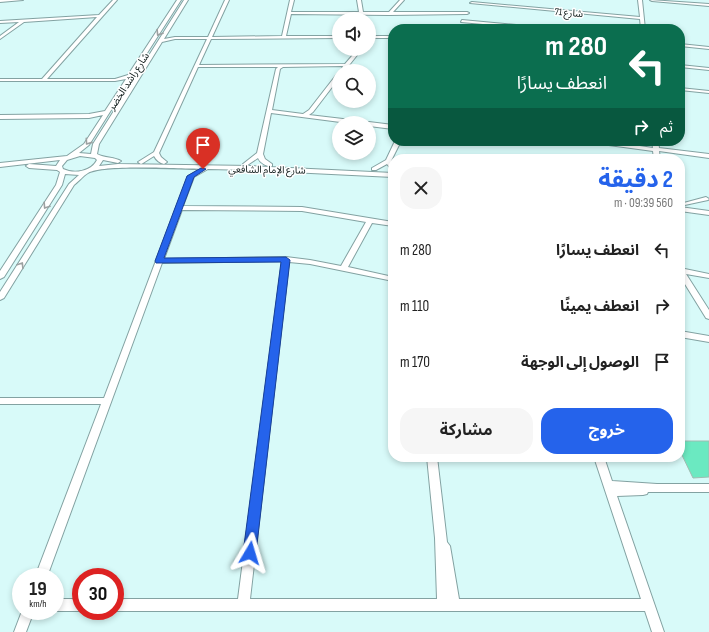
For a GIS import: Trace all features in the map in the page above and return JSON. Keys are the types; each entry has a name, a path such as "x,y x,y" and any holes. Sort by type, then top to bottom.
{"street":[{"path":"0,1 21,0"},
{"path":"43,80 115,0"},
{"name":"شارع راشد الخضر","path":"69,157 86,145 127,84 179,0"},
{"name":"شارع راشد الخضر","path":"90,170 99,163 96,144 186,0"},
{"path":"141,162 156,153 198,66 227,0"},
{"path":"284,38 292,0"},
{"path":"359,0 359,12"},
{"path":"392,13 402,0"},
{"path":"640,0 643,24"},
{"path":"652,0 709,5"},
{"path":"473,1 461,23 476,24"},
{"name":"شارع 71","path":"473,1 642,18"},
{"path":"289,14 332,13"},
{"path":"376,13 466,14"},
{"path":"0,22 101,16"},
{"path":"0,38 20,21"},
{"path":"164,35 175,38"},
{"path":"161,41 175,38 332,37"},
{"path":"376,38 388,37"},
{"path":"685,46 709,48"},
{"path":"348,64 354,56"},
{"path":"198,66 278,67 332,65"},
{"path":"270,165 262,160 260,154 278,67"},
{"path":"685,67 709,69"},
{"path":"0,80 115,80 132,76"},
{"path":"115,80 127,84"},
{"path":"308,114 332,84"},
{"path":"685,89 709,92"},
{"path":"0,117 89,116 108,112"},
{"path":"269,112 308,114 332,118"},
{"path":"89,116 101,122"},
{"path":"376,125 388,126"},
{"path":"632,146 655,147 709,156"},
{"path":"156,153 158,158 164,162"},
{"name":"شارع الإمام الشافعي","path":"69,157 85,154 112,161 388,169"},
{"path":"246,164 260,154"},
{"path":"0,166 69,157"},
{"path":"0,277 59,185 61,170 59,164 69,157"},
{"path":"374,169 388,161"},
{"path":"0,166 61,170"},
{"name":"شارع الإمام الشافعي","path":"61,170 76,173 113,166 314,170 388,175"},
{"path":"182,167 189,172 191,176"},
{"path":"44,568 191,176 206,168"},
{"path":"0,298 72,184 90,170"},
{"path":"685,206 706,199"},
{"path":"685,207 709,209"},
{"path":"179,208 291,208 388,223"},
{"path":"685,208 709,214"},
{"path":"343,269 370,220"},
{"path":"159,261 286,260 388,278"},
{"path":"243,605 286,260"},
{"path":"685,271 709,276"},
{"path":"685,278 709,316"},
{"path":"685,335 709,339"},
{"path":"0,401 107,401"},
{"path":"432,462 440,538 449,605"},
{"path":"601,462 658,632"},
{"path":"609,488 709,488"},
{"path":"124,605 649,605"},
{"path":"20,632 25,620"}],"building":[{"path":"685,441 709,441 709,477 693,478 685,461"}],"route":[{"path":"203,169 191,176 159,261 286,260 250,553"}]}
